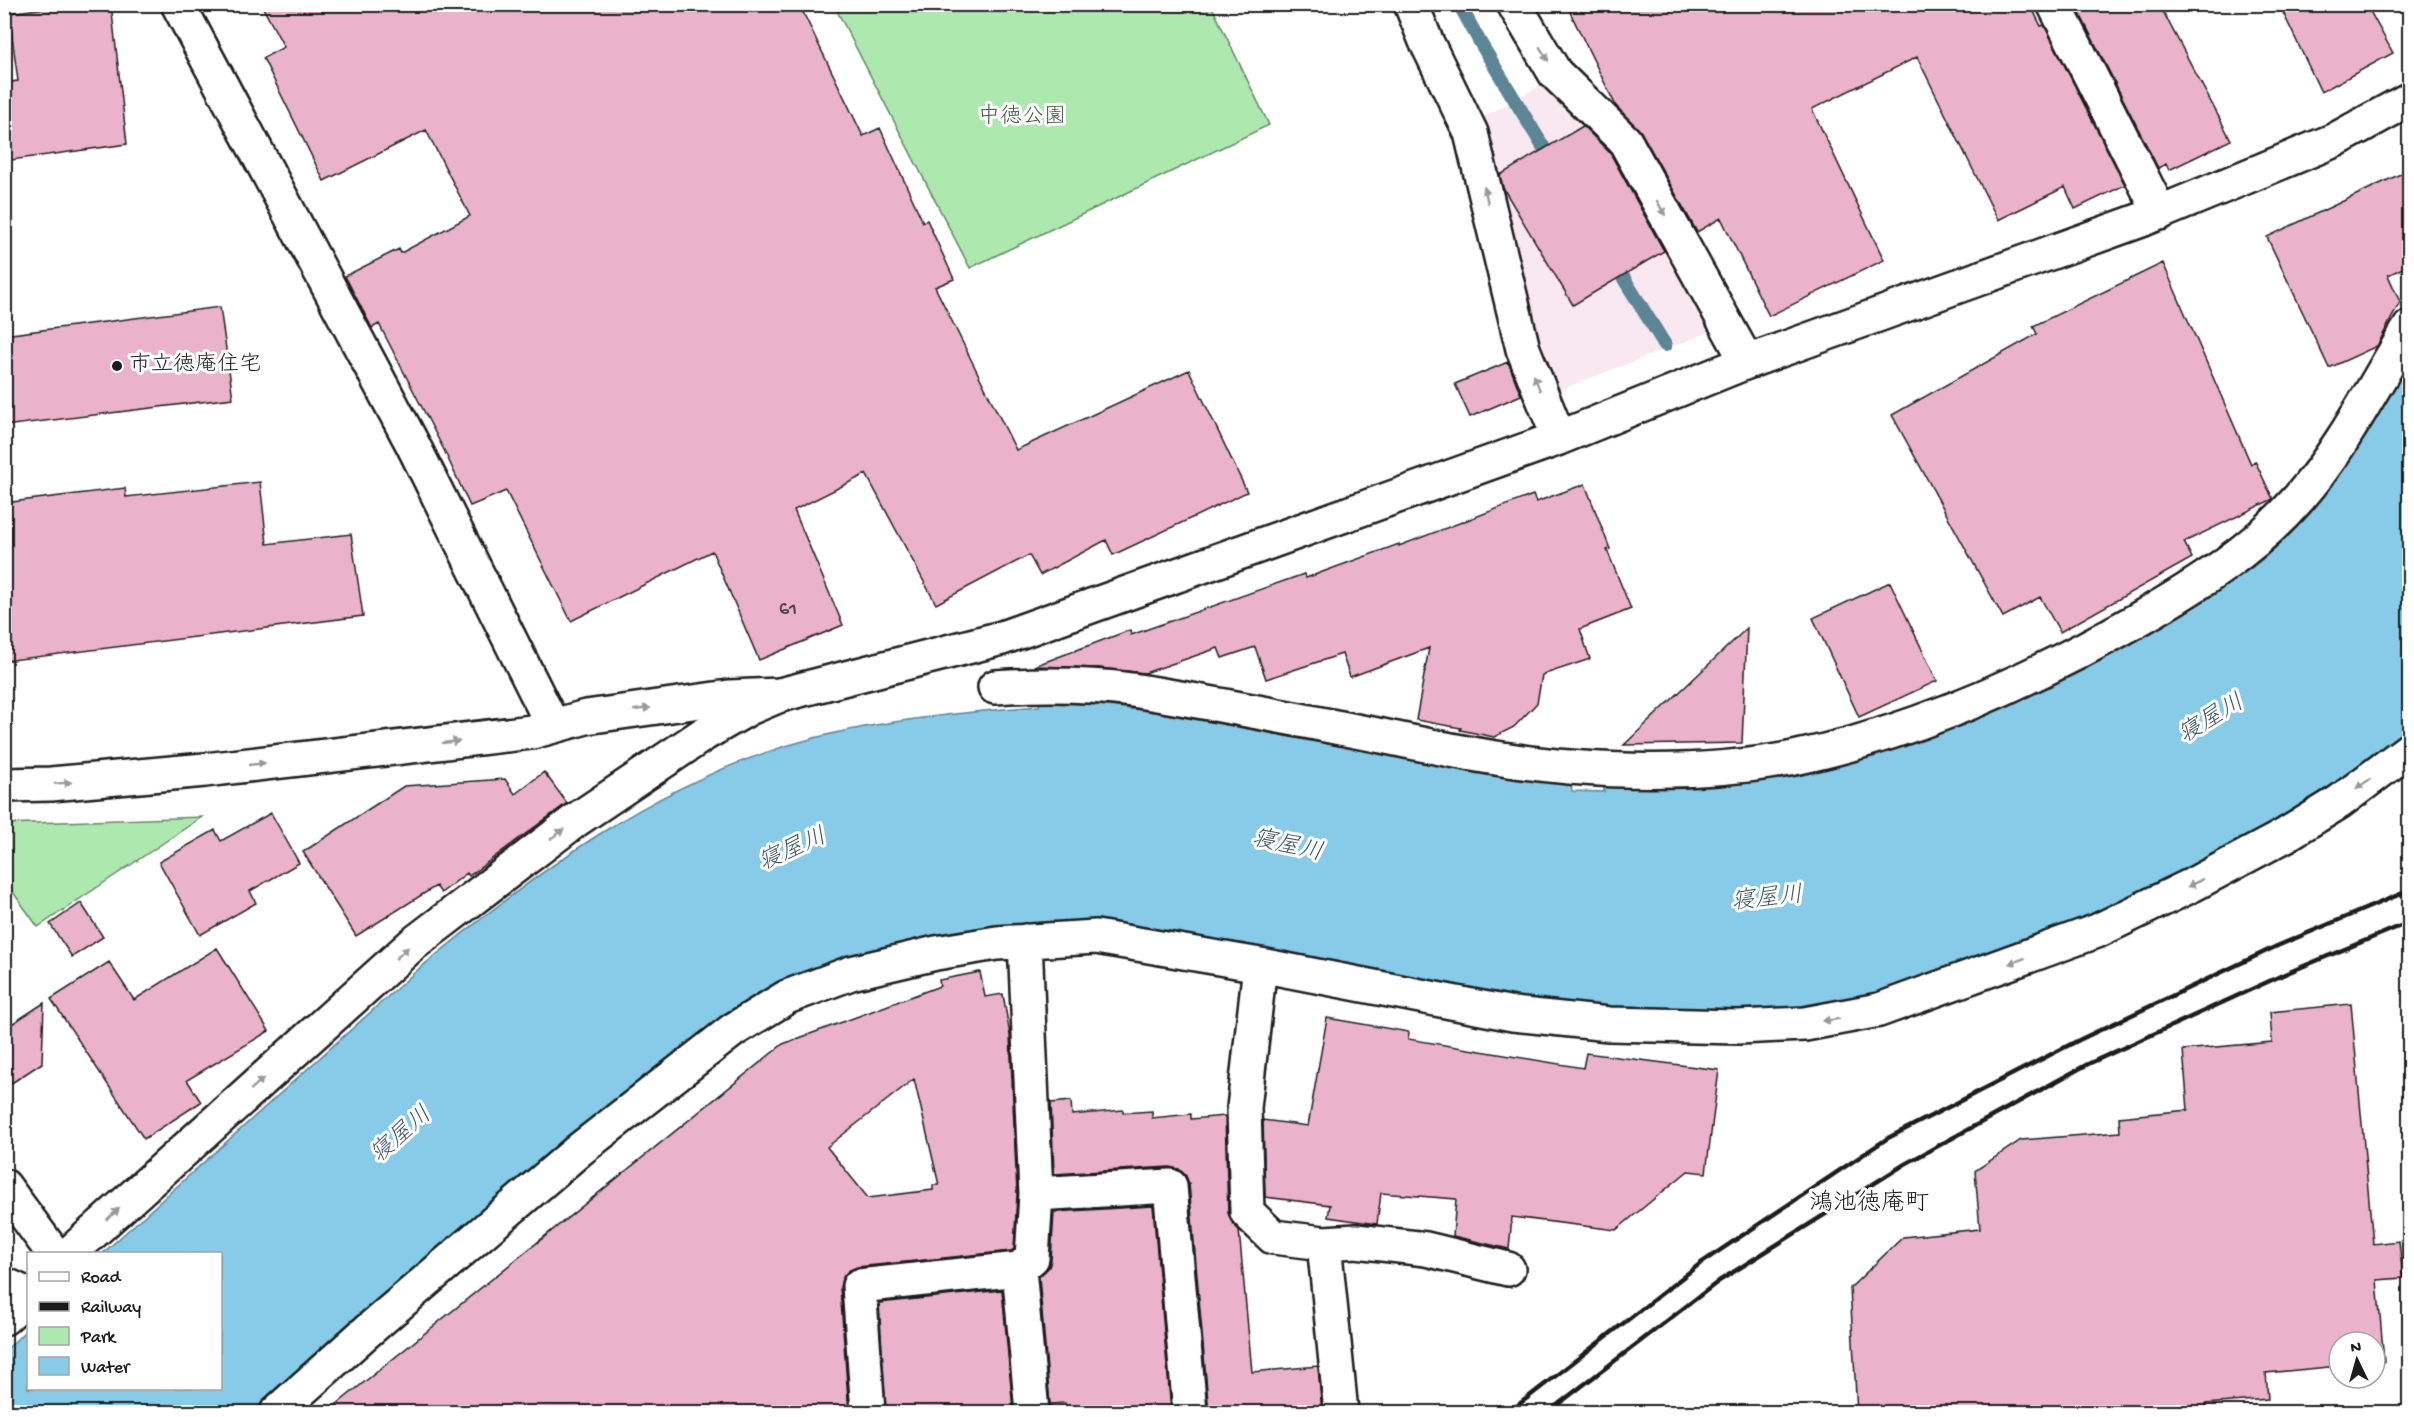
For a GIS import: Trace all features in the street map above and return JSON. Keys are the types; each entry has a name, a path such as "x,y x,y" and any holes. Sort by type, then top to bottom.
{"street":[{"path":"178,4 412,443 553,726"},
{"path":"1411,4 1471,133 1523,349 1559,438"},
{"path":"1514,4 1555,73 1625,141 1747,362"},
{"path":"2054,4 2160,213"},
{"path":"71,1252 413,944 584,814 704,734 749,708 780,695 1002,638 1559,438 1747,362 2160,213 2336,140 2409,99"},
{"path":"995,687 1047,684 1095,685 1132,690 1439,748 1522,762 1572,767 1678,770 1792,758 1844,745 1937,716 2008,685 2092,645 2198,585 2266,531 2298,500 2323,468 2409,327"},
{"path":"4,785 51,784 217,768 500,736 532,732 586,717 701,700 780,695"},
{"path":"277,1413 364,1334 579,1150 733,1030 787,997 851,973 936,953 1025,941 1096,937 1260,965 1514,1014 1609,1024 1738,1027 1805,1024 1847,1018 1890,1007 2097,932 2284,836 2339,802 2409,749"},
{"path":"868,1413 859,1286 1019,1269 1032,1258 1036,1194 1025,941"},
{"path":"1260,965 1244,1108 1247,1212 1273,1237 1324,1243 1356,1241 1426,1249 1508,1269"},
{"path":"4,1186 53,1252"},
{"path":"1036,1194 1170,1186 1190,1413"},
{"path":"1324,1243 1341,1413"},
{"path":"1019,1269 1032,1413"},
{"path":"4,1284 27,1295"},
{"path":"4,1318 27,1296"}],"shaded area":[{"path":"1543,84 1615,146 1715,330 1554,392 1537,339 1482,118"}],"green space":[{"name":"中徳公園","path":"834,5 1211,5 1269,125 970,268"},
{"path":"202,817 38,927 5,881 5,824"}],"water":[{"name":"寝屋川","path":"2409,358 2409,731 2331,790 2276,823 2092,918 1876,997 1801,1008 1736,1012 1609,1008 1515,1000 1085,922 995,928 744,1004 698,1036 567,1136 253,1412 5,1412 5,1351 27,1329 27,1390 222,1390 222,1252 104,1252 414,973 506,900 601,833 651,804 757,755 814,738 870,726 1039,706 1040,703 1090,704 1149,711 1535,781 1571,785 1572,791 1604,792 1604,787 1682,786 1852,760 1898,747 1987,714 2142,637 2204,601 2240,576 2274,546"}],"building":[{"path":"76,4 111,4 127,144 4,161 4,83 18,81 9,13"},
{"path":"261,4 799,4 863,136 880,128 923,222 927,220 954,279 935,287 1016,450 1189,370 1247,492 1113,555 1106,540 1040,575 1029,555 936,604 866,474 794,510 843,625 759,660 712,551 571,621 506,491 470,506 379,324 372,328 345,276 399,249 401,253 470,216 426,130 324,181 263,58 284,47"},
{"path":"1566,4 2030,4 2041,26 2044,25 2125,185 2075,209 2065,187 1998,220 1917,57 1812,109 1884,260 1769,316 1721,218 1697,232 1641,132 1616,106"},
{"path":"2085,4 2159,4 2231,140 2169,170 2166,164 2158,168 2077,8"},
{"path":"2279,4 2366,4 2393,53 2321,92"},
{"path":"1583,126 1610,153 1664,251 1573,305 1503,188 1500,175"},
{"path":"2409,170 2409,265 2388,275 2400,302 2377,346 2329,368 2267,237"},
{"path":"2163,263 2251,464 2255,461 2273,499 2184,542 2192,558 2060,632 2040,597 2003,617 1892,415 2037,334 2033,326"},
{"name":"市立徳庵住宅","path":"220,307 233,398 4,426 4,335"},
{"path":"1508,362 1521,395 1470,417 1455,384"},
{"path":"260,482 267,544 351,534 363,616 4,661 4,503 125,488 126,497"},
{"path":"1585,484 1610,549 1607,550 1631,609 1580,629 1590,659 1542,675 1537,703 1514,727 1494,737 1416,720 1429,648 1350,677 1342,654 1266,679 1255,647 1222,658 1218,648 1145,673 1099,668 1034,666 1130,630 1131,635 1304,574 1306,578 1399,544 1399,546 1533,495 1536,502"},
{"path":"1890,582 1937,681 1859,717 1813,618"},
{"path":"1747,628 1742,743 1624,745"},
{"path":"544,772 567,803 469,876 467,873 441,893 436,886 356,936 303,852 404,786 505,779 515,794"},
{"path":"271,813 299,863 250,891 256,903 200,935 159,862 215,830 221,841"},
{"path":"81,903 103,937 72,957 50,924"},
{"path":"217,948 269,1031 187,1080 201,1102 144,1139 51,999 109,962 134,1000"},
{"path":"980,972 985,997 1003,994 1010,1035 1017,1194 1014,1249 857,1267 848,1271 840,1287 849,1413 326,1413 783,1044 940,986 939,980","holes":["914,1079 939,1185 933,1185 933,1190 868,1198 827,1147"]},
{"path":"44,1003 42,1063 4,1088 4,1029"},
{"path":"2351,1004 2373,1244 2399,1241 2403,1278 2377,1280 2381,1330 2327,1330 2327,1367 2266,1373 2268,1399 2206,1404 2206,1409 2170,1413 1857,1413 1850,1288 1903,1237 1980,1229 1975,1171 2021,1140 2120,1132 2119,1117 2188,1110 2183,1050 2272,1042 2270,1012"},
{"path":"1327,1018 1409,1032 1408,1039 1583,1068 1586,1053 1719,1070 1706,1173 1688,1171 1616,1230 1512,1217 1509,1249 1453,1236 1456,1199 1381,1193 1377,1224 1328,1217 1330,1205 1265,1197 1263,1120 1308,1126"},
{"path":"1071,1101 1072,1115 1123,1110 1123,1113 1152,1111 1152,1118 1191,1114 1191,1119 1225,1116 1228,1213 1239,1230 1252,1372 1318,1366 1322,1413 1209,1413 1189,1184 1186,1176 1179,1169 1169,1167 1054,1174 1051,1103"},
{"path":"1153,1206 1171,1411 1066,1413 1065,1403 1050,1404 1039,1277 1049,1267 1051,1260 1054,1212"},
{"path":"1002,1290 1013,1409 977,1413 886,1413 879,1303"}],"waterway":[{"path":"1459,4 1553,163"},
{"path":"1613,261 1665,345"}],"railway":[{"path":"1509,1412 1701,1263 1888,1138 2079,1040 2277,946 2410,890"},
{"path":"1548,1412 1719,1281 1905,1164 2088,1064 2287,973 2410,922"}],"place":[{"name":"市立徳庵住宅","path":"117,366"}],"district":[{"name":"鴻池徳庵町","path":"1869,1204"}]}
